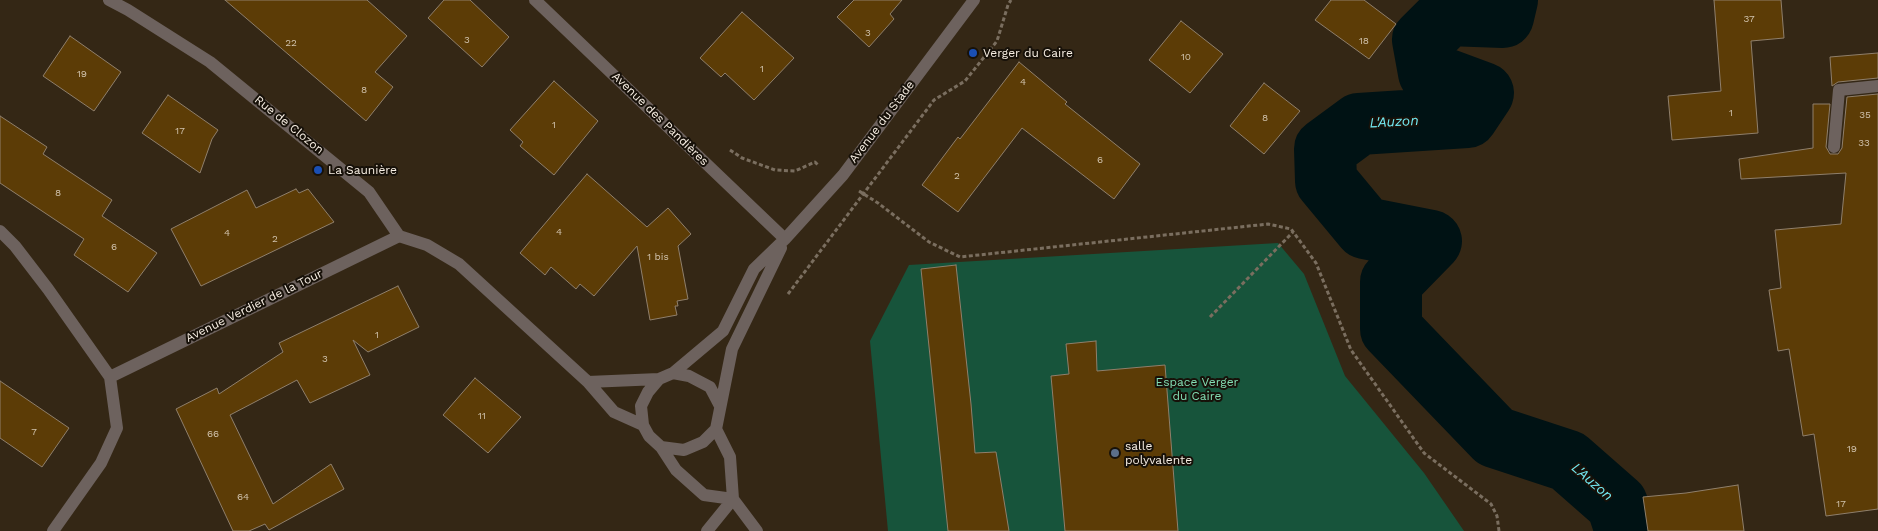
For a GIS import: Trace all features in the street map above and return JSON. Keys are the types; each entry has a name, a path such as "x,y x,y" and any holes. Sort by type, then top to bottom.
{"street":[{"name":"Rue de Clozon","path":"109,0 210,62 327,156 369,192 399,236"},
{"name":"Avenue des Pandières","path":"534,0 785,239"},
{"name":"Avenue du Stade","path":"673,373 723,331 754,269 785,239 843,175 974,0"},
{"path":"1834,147 1839,90 1878,86"},
{"path":"0,231 16,246 110,377 117,428 101,463 53,531"},
{"name":"Avenue Verdier de la Tour","path":"110,377 399,236"},
{"path":"399,236 427,245 458,264 588,382 614,412 643,425"},
{"name":"Avenue du Stade","path":"720,406 732,349 785,239"},
{"path":"588,382 659,379 673,373 689,376 710,387 720,406 716,429 730,457 733,499 757,531"},
{"path":"659,379 648,392 641,406 643,425 649,436 661,447 676,470 704,495 733,499"},
{"path":"661,447 684,450 702,442 716,429"},
{"path":"706,531 733,499"}],"path":[{"path":"782,302 934,100 965,81 997,41 1011,0"},
{"path":"726,148 742,158 775,170 795,171 815,162"},
{"path":"843,175 862,194 878,203 929,242 960,256 1268,224 1291,229 1316,263 1351,350 1424,453 1491,504 1497,516 1499,531"},
{"path":"1210,317 1293,232"}],"green space":[{"name":"Espace Verger du Caire","path":"1278,243 1304,274 1345,376 1424,473 1464,531 888,531 870,341 909,265"}],"building":[{"path":"225,0 367,0 407,36 375,72 393,87 366,121"},
{"path":"444,0 470,0 509,37 482,67 428,18"},
{"path":"854,0 902,0 890,14 894,19 869,47 837,17"},
{"path":"1331,0 1364,0 1396,24 1369,59 1315,20"},
{"path":"1714,0 1781,0 1784,38 1751,41 1758,133 1672,140 1668,96 1721,91"},
{"path":"742,12 794,58 754,100 725,73 721,77 700,58"},
{"path":"1181,21 1223,54 1190,93 1149,60"},
{"path":"70,36 121,72 94,111 43,76"},
{"path":"1878,53 1878,78 1838,82 1832,86 1830,57"},
{"path":"1019,62 1067,102 1065,104 1140,164 1114,199 1022,128 958,212 922,185"},
{"path":"554,81 598,121 554,175 520,146 523,142 510,130"},
{"path":"1264,83 1300,111 1264,154 1230,126"},
{"path":"1878,94 1878,509 1826,516 1814,434 1803,436 1789,349 1778,351 1769,290 1781,288 1775,230 1841,224 1846,173 1741,179 1739,159 1813,148 1813,104 1830,104 1826,147 1830,154 1838,154 1842,148 1847,97"},
{"path":"168,95 218,130 212,139 200,173 142,133"},
{"path":"0,116 47,147 43,154 112,200 102,216 157,253 128,292 74,255 84,239 0,183"},
{"path":"587,174 647,227 668,208 691,234 678,246 688,299 677,301 678,306 675,306 677,315 650,320 637,246 594,296 580,284 576,289 551,267 545,275 520,253"},
{"path":"296,189 299,193 308,189 334,222 201,286 171,229 247,190 256,208"},
{"path":"956,265 975,453 996,452 1009,531 948,531 921,269"},
{"path":"398,286 419,327 368,352 353,340 370,375 310,403 297,380 230,415 273,504 331,464 344,489 269,530 265,524 249,531 233,531 176,409 217,388 219,394 283,352 279,343"},
{"name":"salle polyvalente","path":"1096,341 1097,371 1165,365 1178,531 1065,531 1051,376 1069,374 1066,344"},
{"path":"475,378 521,417 488,453 443,415"},
{"path":"0,381 69,428 42,467 0,438"},
{"path":"1738,485 1744,531 1648,531 1643,497"}],"waterway":[{"name":"L'Auzon","path":"1507,0 1503,17 1448,15 1423,40 1429,73 1483,93 1467,117 1359,124 1325,149 1326,181 1365,228 1431,241 1391,282 1391,329 1495,437 1568,461 1617,504 1626,531"}],"place":[{"name":"Verger du Caire","path":"973,53"},
{"name":"La Saunière","path":"318,170"},
{"name":"salle polyvalente","path":"1115,453"}]}
